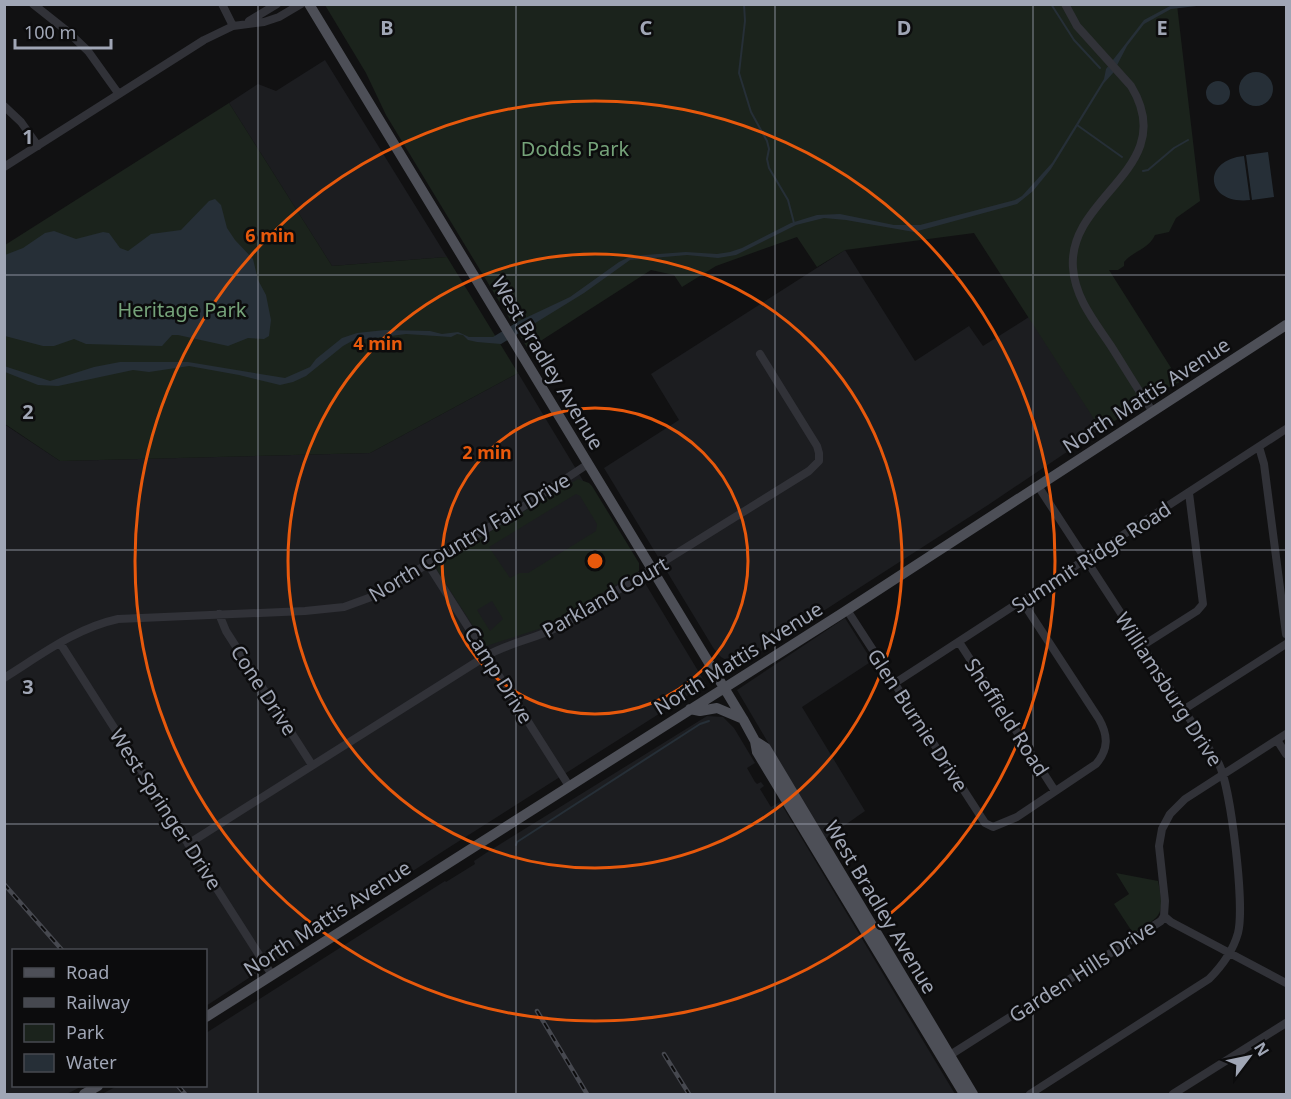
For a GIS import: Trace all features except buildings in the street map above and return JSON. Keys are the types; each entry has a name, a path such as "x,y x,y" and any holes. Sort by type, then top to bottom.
{"main road":[{"name":"West Bradley Avenue","path":"309,4 724,688 755,741 757,752 946,1057 973,1095"},
{"name":"North Mattis Avenue","path":"207,1016 847,610 1287,325"},
{"path":"690,709 700,711 717,708 742,719"},
{"name":"West Bradley Avenue","path":"946,1057 964,1095"}],"street":[{"path":"33,4 88,51 118,93"},
{"path":"222,4 233,26"},
{"path":"244,23 277,4"},
{"path":"4,167 204,40 233,26 264,22 300,4"},
{"path":"1065,4 1077,26 1131,86 1142,111 1143,134 1138,151 1130,168 1084,226 1074,246 1072,265 1076,285 1084,305 1153,412"},
{"path":"4,106 21,122 38,146"},
{"name":"Parkland Court","path":"188,844 486,656 513,642 548,633 809,471 819,461 817,446 760,354"},
{"name":"Summit Ridge Road","path":"895,683 1287,429"},
{"path":"1259,447 1264,464 1287,634"},
{"name":"North Country Fair Drive","path":"4,678 90,627 118,619 305,611 344,607 374,596 588,465"},
{"name":"Williamsburg Drive","path":"1030,1095 1197,988 1217,972 1230,954 1238,932 1241,904 1223,775 1219,764 1038,486"},
{"path":"1142,646 1197,611 1203,604 1189,493"},
{"name":"Camp Drive","path":"428,564 569,786"},
{"path":"1022,601 1106,733 1104,753 1096,764 1055,791"},
{"name":"Glen Burnie Drive","path":"847,610 986,823 992,827 998,827 1055,791"},
{"name":"Cone Drive","path":"219,614 226,631 312,765"},
{"name":"Sheffield Road","path":"959,642 1055,791"},
{"name":"West Springer Drive","path":"60,643 272,975"},
{"path":"1183,710 1287,644"},
{"name":"Garden Hills Drive","path":"946,1057 1161,921 1164,916 1165,901 1159,846 1162,829 1177,806 1287,734"},
{"path":"1276,740 1287,754"},
{"path":"1164,916 1171,922 1287,983"},
{"path":"1173,1095 1287,1023"}],"shaded area":[{"path":"325,60 447,257 332,266 229,103 258,84 276,91"},
{"path":"845,250 915,361 969,326 983,346 1029,317 1101,429 988,505 755,655 743,660 728,661 714,649 604,468 679,420 651,374"},
{"path":"518,373 706,684 207,1005 207,949 12,949 12,1087 80,1087 67,1094 5,1094 4,424 60,461 370,453"},
{"path":"845,618 872,661 802,707 865,811 825,839 737,690"},
{"path":"707,716 723,717 734,728 755,763 747,768 755,782 757,784 761,782 764,786 760,789 771,807 780,802 955,1094 102,1094 115,1087 207,1087 207,1032 475,864 474,861"}],"green space":[{"name":"Dodds Park","path":"325,5 1177,5 1200,201 1176,218 1169,232 1155,235 1149,244 1124,262 1124,266 1118,270 1109,270 1180,382 1154,395 1101,430 974,233 845,250 817,267 797,237 716,266 682,287 674,275 651,270 528,349 386,115 366,73"},
{"name":"Heritage Park","path":"229,103 332,266 447,257 518,373 370,453 60,461 5,424 5,245"},
{"path":"578,479 592,486 639,563 639,571 545,627 486,646 437,570 438,563","holes":["576,494 580,496 597,524 596,531 528,573 519,573 510,578 489,547","492,601 503,619 490,631 477,610"]},
{"path":"1116,873 1158,881 1161,901 1159,913 1156,918 1133,933 1114,904 1129,894"}],"water":[{"path":"1172,5 1205,5 1171,9 1144,24 1127,46 1113,73 1104,83 1051,169 1033,191 1017,204 914,232 824,218 796,225 736,255 718,258 687,255 630,260 584,293 501,344 468,340 463,335 457,334 451,337 406,334 352,341 306,376 280,385 189,366 149,372 133,370 58,386 38,385 5,372 4,366 50,381 94,367 120,362 188,362 285,378 310,367 316,359 342,338 357,333 385,330 430,331 442,334 458,332 469,337 493,337 519,321 570,297 631,256 730,252 791,223 817,215 840,214 894,225 920,225 1015,200 1022,196 1052,163 1104,79 1106,69 1144,20"},
{"path":"1256,72 1268,77 1273,89 1268,101 1256,106 1244,101 1239,89 1244,77"},
{"path":"1218,81 1223,82 1229,88 1229,98 1223,104 1218,105 1213,104 1207,98 1206,93 1207,88 1213,82"},
{"path":"1268,152 1274,197 1252,200 1246,155"},
{"path":"1244,156 1250,200 1235,200 1224,196 1217,189 1214,181 1215,173 1220,165 1230,159"},
{"path":"215,199 221,205 227,228 253,259 258,280 266,295 271,320 269,336 264,339 248,338 228,346 172,335 162,346 86,344 74,339 54,346 43,346 5,336 5,255 23,248 45,233 54,231 76,239 103,232 109,233 120,248 128,251 151,234 181,230 209,201"}],"waterway":[{"path":"744,4 745,21 739,73 751,112 767,141 769,168 788,200 794,223"},
{"path":"1051,4 1074,40 1100,68"},
{"path":"1077,125 1122,157"},
{"path":"1143,171 1148,170 1174,148 1188,140"},
{"path":"516,845 517,842 700,724 709,721"}],"railway":[{"path":"4,884 61,949"},
{"path":"537,1011 587,1094"},
{"path":"664,1054 689,1094"},
{"path":"179,1087 185,1094"}]}
